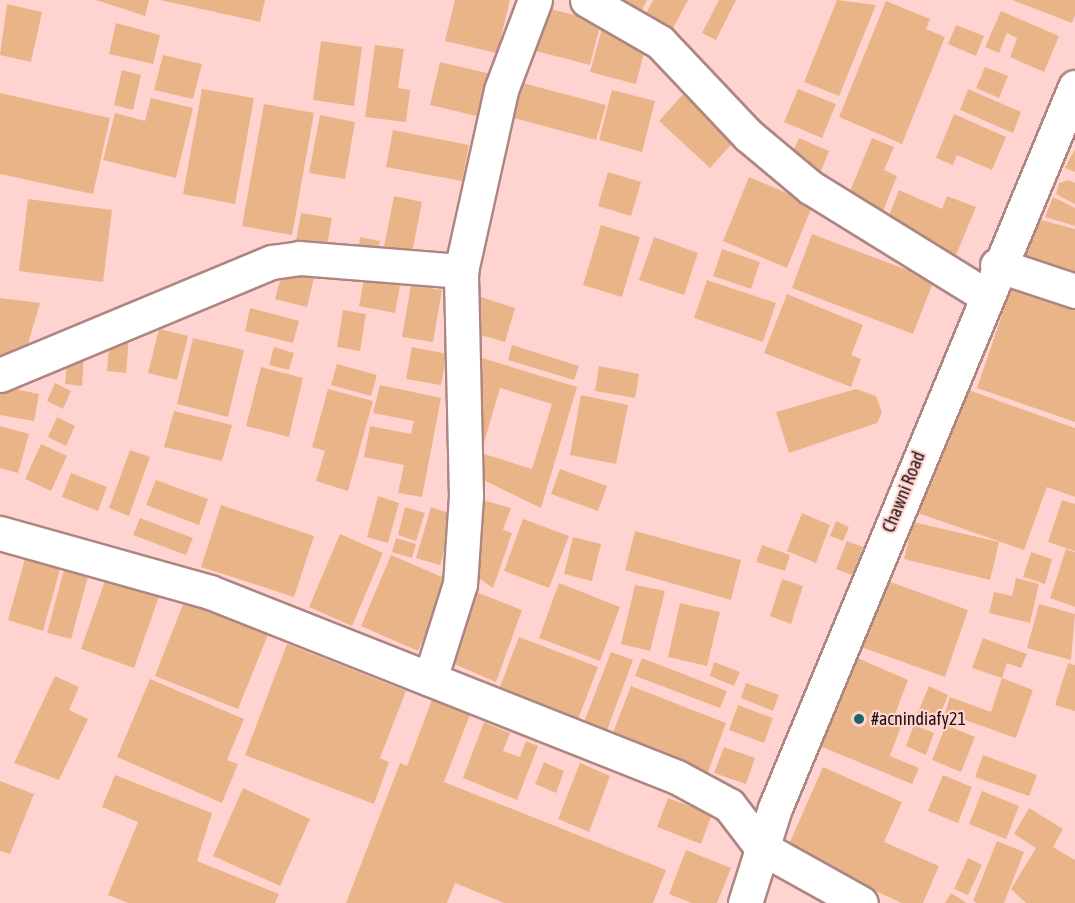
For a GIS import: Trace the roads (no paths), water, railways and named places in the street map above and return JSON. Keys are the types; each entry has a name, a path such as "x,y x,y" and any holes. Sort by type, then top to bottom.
{"street":[{"path":"430,679 460,584 465,507 461,271 501,90 535,0"},
{"path":"587,0 660,42 749,136 810,187 991,280 1075,291"},
{"name":"Chawni Road","path":"745,903 762,848 991,280 1075,87"},
{"path":"0,375 140,312 272,262 299,258 461,271"},
{"path":"0,533 210,592 677,777 729,805 762,848 861,903"}],"place":[{"name":"#acnindiafy21","path":"859,719"}]}
